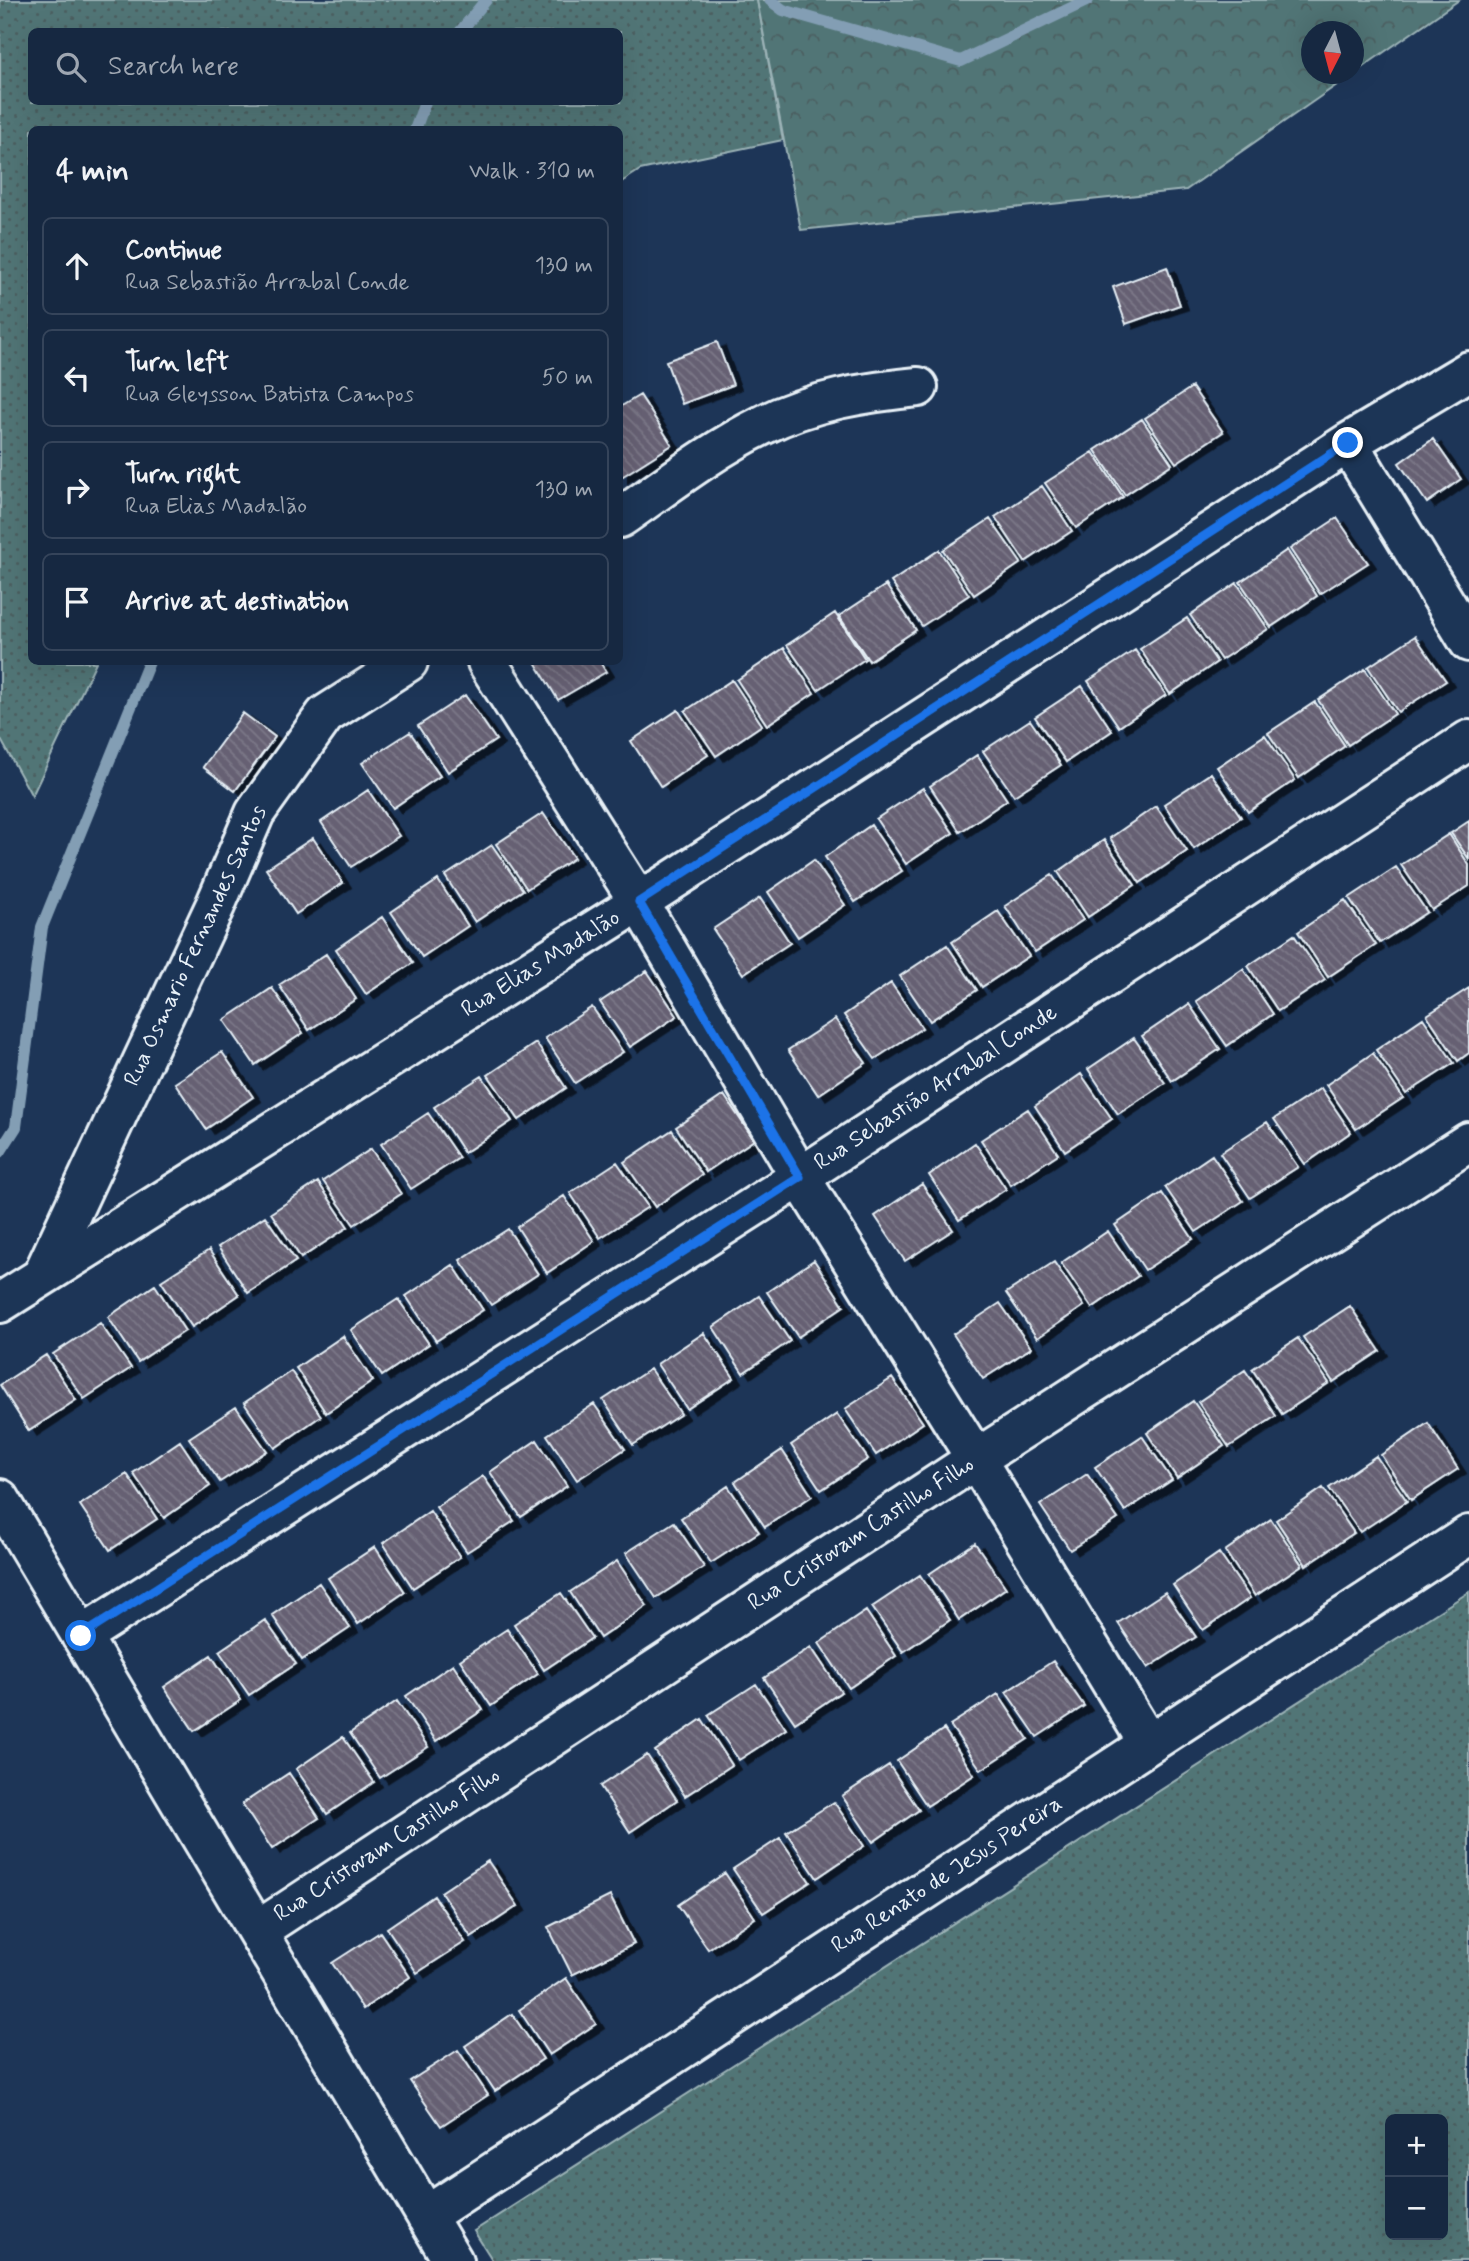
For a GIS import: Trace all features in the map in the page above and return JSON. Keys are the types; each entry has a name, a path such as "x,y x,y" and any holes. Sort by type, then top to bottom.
{"street":[{"name":"Rua Elias Madalão","path":"0,1303 639,902 1348,443 1469,371"},
{"path":"623,516 726,445 765,424 868,391 918,387"},
{"path":"1348,443 1469,642"},
{"name":"Rua Osmario Fernandes Santos","path":"42,1276 215,906 255,813 325,715 403,665"},
{"path":"489,665 639,902 800,1177 976,1459 1148,1743"},
{"name":"Rua Sebastião Arrabal Conde","path":"81,1636 800,1177 1469,740"},
{"name":"Rua Cristovam Castilho Filho","path":"257,1931 976,1459 1469,1142"},
{"path":"0,1499 453,2261"},
{"name":"Rua Renato de Jesus Pereira","path":"426,2216 1469,1535"}],"green space":[{"path":"0,0 757,0 783,140 640,170 623,181 623,126 28,126 28,665 95,665 32,796 0,738"},
{"path":"757,0 1459,0 1364,66 1364,21 1301,21 1301,84 1339,84 1186,190 801,230"},
{"path":"1469,1592 1469,2261 493,2261 474,2231"}],"building":[{"path":"1167,267 1180,305 1126,324 1113,287"},
{"path":"717,342 733,385 682,404 666,361"},
{"path":"1192,387 1223,432 1176,463 1145,418"},
{"path":"640,395 672,445 623,476 623,405"},
{"path":"1142,419 1172,464 1125,495 1095,450"},
{"path":"1433,439 1461,479 1427,503 1399,463"},
{"path":"1093,452 1123,497 1076,528 1045,483"},
{"path":"1042,486 1072,531 1025,562 995,517"},
{"path":"1337,518 1368,563 1320,594 1290,549"},
{"path":"990,519 1021,563 974,595 943,550"},
{"path":"939,550 969,595 922,626 891,582"},
{"path":"1287,550 1317,596 1271,627 1240,582"},
{"path":"1237,583 1268,629 1221,660 1190,615"},
{"path":"886,585 916,630 869,661 839,616"},
{"path":"835,613 865,659 818,690 787,645"},
{"path":"1187,618 1217,662 1170,694 1140,649"},
{"path":"1415,636 1446,681 1398,712 1368,667"},
{"path":"784,648 814,693 767,725 737,680"},
{"path":"1135,650 1166,695 1119,727 1088,681"},
{"path":"537,665 602,665 606,672 558,700"},
{"path":"1365,669 1395,714 1348,745 1318,700"},
{"path":"732,680 762,725 716,756 685,711"},
{"path":"1082,686 1112,731 1066,762 1035,717"},
{"path":"465,695 496,740 448,772 418,726"},
{"path":"1315,702 1345,746 1299,778 1268,733"},
{"path":"678,710 708,755 661,787 631,741"},
{"path":"243,713 275,737 235,791 203,767"},
{"path":"1030,720 1061,765 1014,796 983,751"},
{"path":"410,732 440,776 393,808 362,763"},
{"path":"1265,735 1295,780 1248,812 1217,767"},
{"path":"977,755 1007,800 960,832 930,786"},
{"path":"1211,773 1241,817 1194,849 1164,804"},
{"path":"923,788 953,833 906,864 876,819"},
{"path":"368,790 399,836 351,867 321,822"},
{"path":"1156,806 1187,851 1140,883 1110,838"},
{"path":"543,813 574,858 527,889 496,844"},
{"path":"1469,821 1469,859 1451,833"},
{"path":"871,825 902,871 855,902 825,857"},
{"path":"1449,834 1469,865 1469,886 1432,910 1401,865"},
{"path":"313,838 343,883 296,914 266,869"},
{"path":"1104,840 1135,885 1088,917 1058,872"},
{"path":"492,845 523,890 475,922 445,876"},
{"path":"814,860 845,905 798,937 768,892"},
{"path":"1396,867 1427,912 1380,943 1349,898"},
{"path":"1052,875 1083,920 1035,952 1005,906"},
{"path":"438,880 468,926 422,957 391,912"},
{"path":"760,898 790,943 743,974 713,929"},
{"path":"1345,900 1376,945 1328,977 1298,932"},
{"path":"998,911 1029,956 982,987 952,942"},
{"path":"382,917 413,963 366,994 336,949"},
{"path":"1294,935 1325,980 1278,1011 1248,966"},
{"path":"947,945 977,990 930,1021 900,976"},
{"path":"326,954 356,999 309,1030 279,985"},
{"path":"1243,969 1273,1014 1227,1046 1196,1001"},
{"path":"647,971 677,1016 630,1047 600,1002"},
{"path":"891,983 922,1028 875,1059 844,1015"},
{"path":"272,988 303,1033 255,1065 224,1020"},
{"path":"1469,988 1469,1053 1458,1061 1427,1015"},
{"path":"1189,1004 1220,1049 1172,1081 1142,1036"},
{"path":"592,1007 623,1052 575,1083 545,1038"},
{"path":"1423,1018 1454,1063 1406,1094 1376,1050"},
{"path":"835,1019 866,1063 818,1095 788,1050"},
{"path":"1134,1038 1165,1083 1118,1114 1088,1069"},
{"path":"536,1043 566,1088 519,1120 488,1075"},
{"path":"222,1052 253,1097 206,1129 175,1083"},
{"path":"1373,1053 1403,1098 1356,1129 1326,1085"},
{"path":"1081,1074 1112,1119 1065,1151 1035,1106"},
{"path":"482,1076 512,1121 464,1153 434,1107"},
{"path":"1321,1088 1351,1132 1305,1164 1274,1119"},
{"path":"724,1095 754,1140 706,1172 676,1127"},
{"path":"1028,1109 1058,1154 1011,1185 981,1140"},
{"path":"428,1113 459,1158 411,1189 381,1144"},
{"path":"1267,1122 1298,1167 1250,1198 1220,1153"},
{"path":"672,1130 702,1175 655,1207 624,1162"},
{"path":"975,1143 1006,1189 959,1220 929,1175"},
{"path":"371,1149 401,1194 354,1225 323,1181"},
{"path":"1212,1155 1243,1201 1196,1232 1165,1187"},
{"path":"617,1162 648,1207 600,1238 570,1193"},
{"path":"318,1182 348,1227 301,1258 271,1213"},
{"path":"922,1184 953,1230 905,1261 875,1216"},
{"path":"1162,1193 1193,1239 1145,1270 1115,1225"},
{"path":"564,1196 594,1241 547,1273 517,1227"},
{"path":"265,1216 296,1261 248,1293 218,1247"},
{"path":"508,1229 538,1274 491,1305 460,1260"},
{"path":"1108,1231 1138,1276 1092,1308 1061,1263"},
{"path":"209,1250 239,1295 192,1327 161,1281"},
{"path":"814,1260 844,1306 798,1337 767,1292"},
{"path":"1054,1262 1084,1306 1037,1338 1006,1293"},
{"path":"453,1265 483,1310 436,1341 406,1296"},
{"path":"155,1285 185,1331 138,1362 108,1317"},
{"path":"759,1296 790,1341 743,1373 713,1327"},
{"path":"398,1299 429,1344 382,1376 351,1330"},
{"path":"1000,1303 1031,1348 983,1379 953,1334"},
{"path":"1350,1306 1380,1351 1333,1382 1303,1337"},
{"path":"100,1323 131,1368 84,1399 53,1354"},
{"path":"704,1333 734,1378 687,1409 657,1364"},
{"path":"343,1336 373,1381 326,1413 296,1368"},
{"path":"1298,1338 1329,1383 1282,1414 1252,1369"},
{"path":"46,1355 76,1400 29,1431 0,1385"},
{"path":"650,1369 681,1414 633,1445 603,1400"},
{"path":"1245,1370 1276,1416 1229,1447 1198,1402"},
{"path":"291,1371 321,1416 275,1448 244,1403"},
{"path":"892,1378 923,1423 876,1455 845,1409"},
{"path":"1193,1401 1224,1446 1177,1478 1147,1433"},
{"path":"594,1404 625,1449 577,1480 547,1435"},
{"path":"236,1407 267,1451 220,1482 189,1438"},
{"path":"837,1414 868,1459 821,1490 791,1445"},
{"path":"1428,1423 1458,1469 1411,1500 1381,1455"},
{"path":"1142,1436 1172,1480 1125,1511 1095,1467"},
{"path":"537,1440 567,1486 521,1517 490,1472"},
{"path":"180,1441 210,1486 164,1518 133,1473"},
{"path":"782,1450 812,1496 765,1527 735,1482"},
{"path":"1376,1456 1407,1501 1360,1532 1329,1488"},
{"path":"127,1474 157,1519 110,1550 80,1505"},
{"path":"1087,1474 1118,1519 1070,1550 1040,1505"},
{"path":"483,1476 514,1521 467,1552 436,1507"},
{"path":"728,1486 759,1532 711,1563 681,1518"},
{"path":"1323,1488 1354,1533 1306,1565 1276,1520"},
{"path":"430,1511 460,1557 413,1588 383,1543"},
{"path":"1271,1519 1302,1565 1255,1596 1225,1551"},
{"path":"674,1522 704,1567 656,1598 626,1553"},
{"path":"975,1543 1006,1588 959,1620 929,1574"},
{"path":"375,1547 405,1592 358,1624 328,1578"},
{"path":"1219,1553 1250,1598 1203,1630 1173,1585"},
{"path":"617,1561 647,1606 600,1638 570,1592"},
{"path":"920,1575 950,1620 903,1652 872,1607"},
{"path":"319,1583 350,1628 302,1660 272,1615"},
{"path":"1165,1592 1196,1637 1148,1668 1118,1623"},
{"path":"561,1593 592,1638 544,1670 514,1624"},
{"path":"866,1611 896,1656 849,1688 819,1643"},
{"path":"265,1620 296,1664 249,1695 219,1651"},
{"path":"507,1629 538,1674 491,1706 460,1660"},
{"path":"811,1647 841,1692 795,1723 764,1678"},
{"path":"211,1655 241,1700 194,1731 164,1687"},
{"path":"1053,1661 1084,1706 1037,1737 1006,1692"},
{"path":"453,1664 483,1710 436,1741 406,1696"},
{"path":"756,1684 786,1729 739,1760 708,1715"},
{"path":"998,1694 1028,1739 981,1770 950,1725"},
{"path":"397,1701 428,1747 380,1778 350,1733"},
{"path":"702,1719 732,1765 685,1796 655,1751"},
{"path":"944,1729 974,1775 927,1806 897,1761"},
{"path":"343,1737 374,1782 327,1814 296,1769"},
{"path":"647,1755 677,1800 630,1832 600,1786"},
{"path":"889,1765 919,1810 873,1842 842,1796"},
{"path":"289,1773 319,1818 272,1849 242,1804"},
{"path":"834,1802 864,1846 817,1878 786,1832"},
{"path":"780,1838 810,1882 763,1913 733,1869"},
{"path":"488,1861 518,1906 471,1937 441,1892"},
{"path":"725,1873 755,1918 708,1949 678,1905"},
{"path":"434,1896 465,1942 417,1973 387,1928"},
{"path":"610,1896 634,1944 572,1975 548,1927"},
{"path":"380,1932 410,1977 363,2009 332,1963"},
{"path":"566,1978 596,2024 549,2055 519,2010"},
{"path":"512,2014 543,2059 495,2091 465,2046"},
{"path":"458,2050 488,2095 441,2126 410,2081"}],"waterway":[{"path":"463,28 486,0"},
{"path":"770,0 783,10 961,61 1088,0"},
{"path":"416,126 424,105"},
{"path":"0,1152 16,1127 42,927 148,665"}],"route":[{"path":"81,1636 800,1177 639,902 1348,443"}]}
